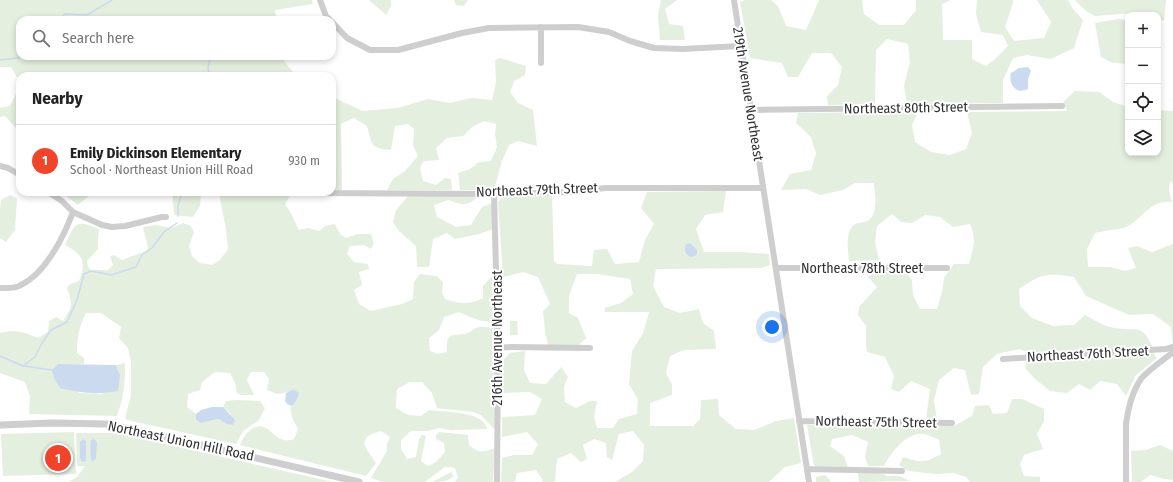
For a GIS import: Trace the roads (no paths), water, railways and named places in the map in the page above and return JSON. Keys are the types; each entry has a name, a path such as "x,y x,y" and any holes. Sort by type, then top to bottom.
{"street":[{"path":"320,0 326,16"},
{"name":"219th Avenue Northeast","path":"734,0 808,482"},
{"path":"336,26 347,38 370,50 398,50 462,33 489,28 542,27 578,27 609,32 630,41 654,48 683,49 740,46"},
{"path":"541,63 542,27"},
{"name":"Northeast 80th Street","path":"751,110 1062,106"},
{"path":"0,166 8,168 16,173"},
{"name":"Northeast 79th Street","path":"336,192 494,194 572,192 605,188 763,188"},
{"name":"216th Avenue Northeast","path":"494,194 498,347 496,482"},
{"path":"54,196 62,201 73,212 102,225 112,227 125,226 166,217"},
{"path":"0,288 11,289 22,285 44,265 60,242 68,227 73,212"},
{"name":"Northeast 78th Street","path":"776,268 947,268"},
{"path":"498,347 590,348"},
{"name":"Northeast 76th Street","path":"1003,359 1166,350 1173,347"},
{"path":"1126,482 1126,424 1133,395 1142,378 1173,352"},
{"name":"Northeast 75th Street","path":"799,421 952,423"},
{"name":"Northeast Union Hill Road","path":"0,425 58,423 107,424 359,482"},
{"path":"807,469 902,471"}],"water":[{"path":"1028,67 1031,71 1028,79 1028,89 1020,91 1012,84 1010,77 1011,73 1019,68"},
{"path":"690,243 697,250 697,254 690,257 685,250 686,244"},
{"path":"58,364 116,365 120,375 118,391 89,393 60,388 54,378 52,370"},
{"path":"293,389 299,393 292,406 287,404 285,401 286,393"},
{"path":"212,407 223,407 235,420 233,425 227,424 218,419 201,423 196,420 196,414 201,410"},
{"path":"83,439 86,441 86,461 82,462 80,458 80,442"},
{"path":"94,439 97,442 96,459 93,461 91,460 90,447 91,440"}],"waterway":[{"path":"63,16 65,14 87,15 112,0"},
{"path":"0,60 16,58"},
{"path":"209,72 210,60"},
{"path":"178,216 178,206 181,196"},
{"path":"23,366 35,357 51,330 67,322 77,300 84,274 91,271 111,275 136,267 142,255 152,248 164,232 177,223"},
{"path":"0,356 23,366 52,370"}],"place":[{"name":"Emily Dickinson Elementary","path":"58,458"}]}
